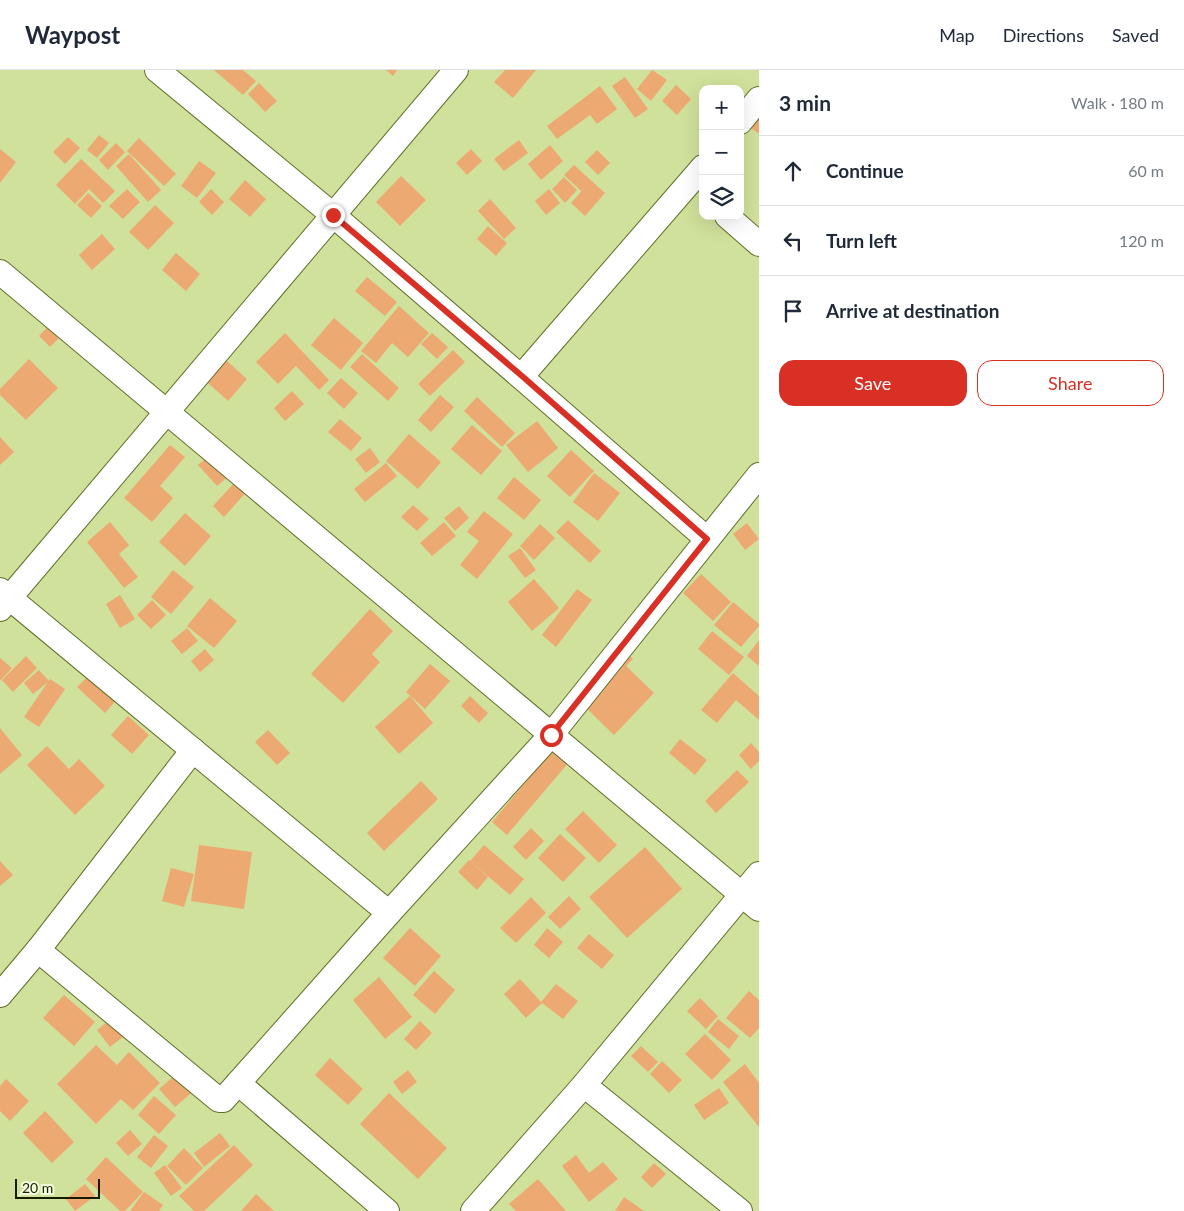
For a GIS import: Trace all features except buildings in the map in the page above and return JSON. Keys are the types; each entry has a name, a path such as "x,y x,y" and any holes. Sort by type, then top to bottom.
{"street":[{"path":"157,70 333,215 522,376 707,539"},
{"path":"389,912 193,750 3,599 167,412 456,70"},
{"path":"744,117 759,99"},
{"path":"522,376 698,182"},
{"path":"732,220 759,244"},
{"path":"0,272 751,902"},
{"path":"38,950 219,1100 225,1098 389,912 551,735 759,475"},
{"path":"0,995 38,950 193,750"},
{"path":"473,1211 584,1085 751,902 759,874"},
{"path":"238,1083 386,1211"},
{"path":"584,1085 740,1211"}],"route":[{"path":"333,215 522,376 707,539 551,735"}]}
